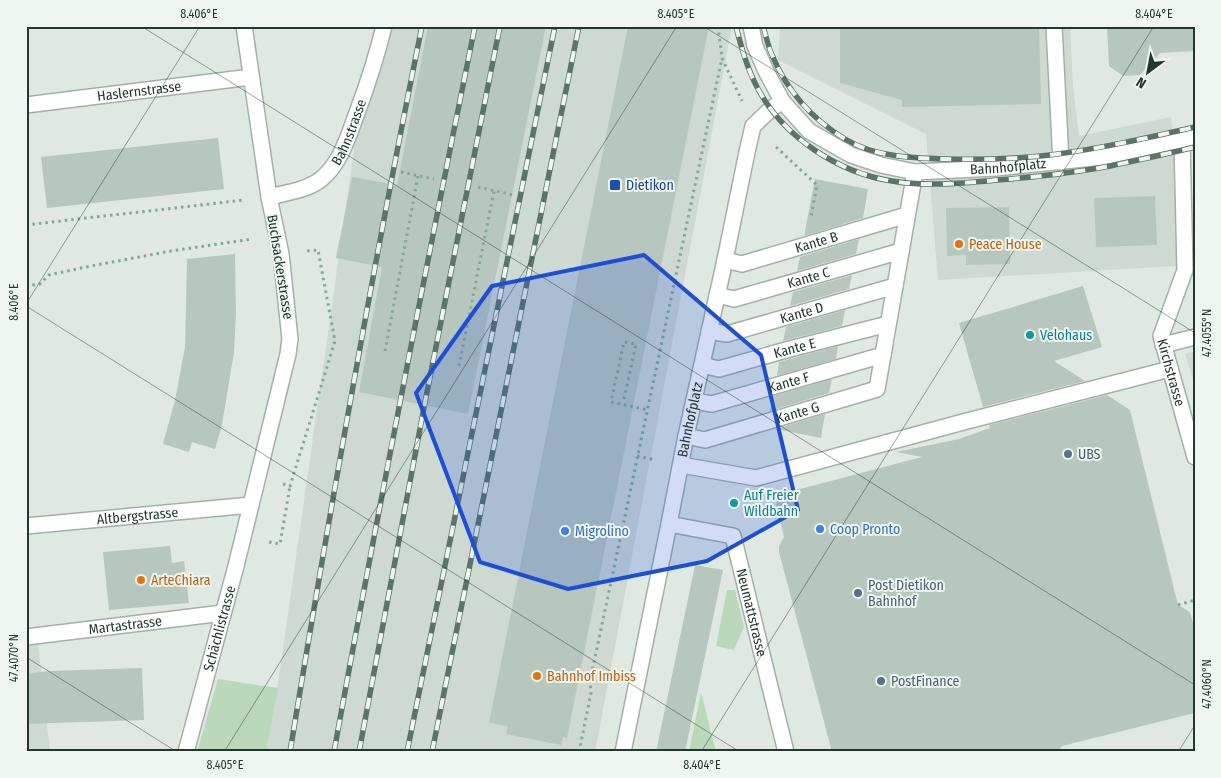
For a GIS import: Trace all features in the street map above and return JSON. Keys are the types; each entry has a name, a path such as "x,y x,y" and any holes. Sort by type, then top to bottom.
{"street":[{"name":"Buchsackerstrasse","path":"244,26 269,197 282,263 290,339 288,354 250,505"},
{"name":"Bahnstrasse","path":"269,197 311,186 320,180 334,164 346,141 371,76 384,26"},
{"name":"Bahnhofplatz","path":"751,26 755,46 762,63 782,101 808,131 851,155 881,165 915,172 996,168 1103,157 1189,139"},
{"path":"1054,26 1061,162"},
{"name":"Haslernstrasse","path":"26,105 251,77"},
{"name":"Bahnhofplatz","path":"623,752 686,436 753,126 782,101"},
{"name":"Kirchstrasse","path":"1189,139 1185,270 1161,336 1195,457"},
{"path":"883,355 915,172"},
{"name":"Kante B","path":"725,260 742,264 906,215"},
{"name":"Kante C","path":"717,296 734,299 900,251"},
{"name":"Kante D","path":"709,331 727,334 894,286"},
{"name":"Kante E","path":"702,366 719,369 888,324"},
{"path":"1163,345 1195,337"},
{"name":"Kante F","path":"694,400 712,404 883,355"},
{"name":"Kante G","path":"686,436 705,440 877,389 883,355"},
{"path":"680,465 756,478 1170,369"},
{"name":"Altbergstrasse","path":"26,526 250,505"},
{"name":"Schächlistrasse","path":"186,752 224,613 250,505"},
{"name":"Neumattstrasse","path":"669,524 733,536 786,752"},
{"name":"Martastrasse","path":"26,637 224,613"}],"path":[{"path":"579,752 591,693 590,681 722,58 718,26"},
{"path":"401,172 434,179"},
{"path":"385,351 418,176"},
{"path":"478,188 513,195"},
{"path":"459,366 494,191"},
{"path":"26,225 269,197"},
{"path":"26,286 40,284 49,275 86,267 170,251 277,236"},
{"path":"258,476 290,486 335,341 321,264"},
{"path":"624,399 636,344 624,342 612,402 648,410"},
{"path":"1178,605 1195,600"}],"highlighted area":[{"path":"644,255 761,355 798,510 707,561 568,589 480,562 416,393 492,286"}],"shaded area":[{"path":"376,26 732,26 595,752 266,752 278,683 365,73"},
{"path":"780,26 1071,26 1073,86 1079,136 1171,117 1178,181 1177,266 938,280 926,134 778,60"},
{"path":"1195,351 1195,385 1185,354"},
{"path":"38,643 50,752 26,752 26,645"}],"green space":[{"path":"727,590 735,590 744,627 734,650 716,646"},
{"path":"218,679 278,688 266,752 197,752"},
{"path":"701,692 716,752 689,752"}],"building":[{"path":"428,26 546,26 468,414 359,392 382,267 336,258 352,177 397,185"},
{"path":"628,26 709,26 567,738 563,737 561,745 506,734 508,726 489,723"},
{"path":"840,26 1039,26 1041,104 902,107 902,100 840,83"},
{"path":"1107,26 1195,26 1195,51 1160,53 1140,75 1123,76 1109,66"},
{"path":"218,138 224,189 47,208 41,157"},
{"path":"815,179 868,189 863,218 804,236"},
{"path":"1155,196 1157,245 1096,247 1094,198"},
{"path":"1009,207 1010,264 966,265 966,255 947,256 946,208"},
{"path":"859,239 856,254 797,271 800,257"},
{"path":"235,254 236,315 234,352 222,425 215,449 192,442 189,452 163,444 175,400 185,347 187,259"},
{"path":"852,275 849,289 790,306 793,292"},
{"name":"Velohaus","path":"1083,286 1102,347 1054,361 1085,381 983,407 959,323"},
{"path":"845,310 842,326 783,341 786,327"},
{"path":"838,346 836,359 777,376 779,362"},
{"path":"832,379 829,393 770,411 773,396"},
{"path":"1107,395 1130,410 1178,605 1190,612 1195,631 1195,713 1062,746 1058,752 832,752 779,552 779,546 784,537 776,504 781,494 922,457 896,452 959,439 990,428 989,425"},
{"path":"825,414 821,438 776,429"},
{"path":"170,546 172,563 184,561 189,603 109,610 103,552"},
{"path":"695,565 723,570 685,752 656,752"},
{"path":"142,668 144,720 26,724 26,674 49,671"}],"tram line":[{"path":"764,26 767,38"}],"railway":[{"path":"290,752 353,388 422,26"},
{"path":"334,752 475,26"},
{"path":"359,752 426,397 500,26"},
{"path":"407,752 555,26"},
{"path":"432,752 579,26"},
{"path":"736,26 753,80 768,105 781,121 796,136 832,161 872,177 905,183 931,184 1025,178 1110,166 1195,147"},
{"path":"763,26 769,48 778,68 802,103 833,131 868,150 906,157 997,159 1068,153 1195,127"}],"place":[{"name":"Dietikon","path":"615,185"},
{"name":"Peace House","path":"959,244"},
{"name":"Velohaus","path":"1030,335"},
{"name":"UBS","path":"1068,454"},
{"name":"Auf Freier Wildbahn","path":"734,503"},
{"name":"Coop Pronto","path":"820,529"},
{"name":"Migrolino","path":"565,531"},
{"name":"ArteChiara","path":"141,580"},
{"name":"Post Dietikon Bahnhof","path":"858,593"},
{"name":"Bahnhof Imbiss","path":"537,676"},
{"name":"PostFinance","path":"881,681"}]}
